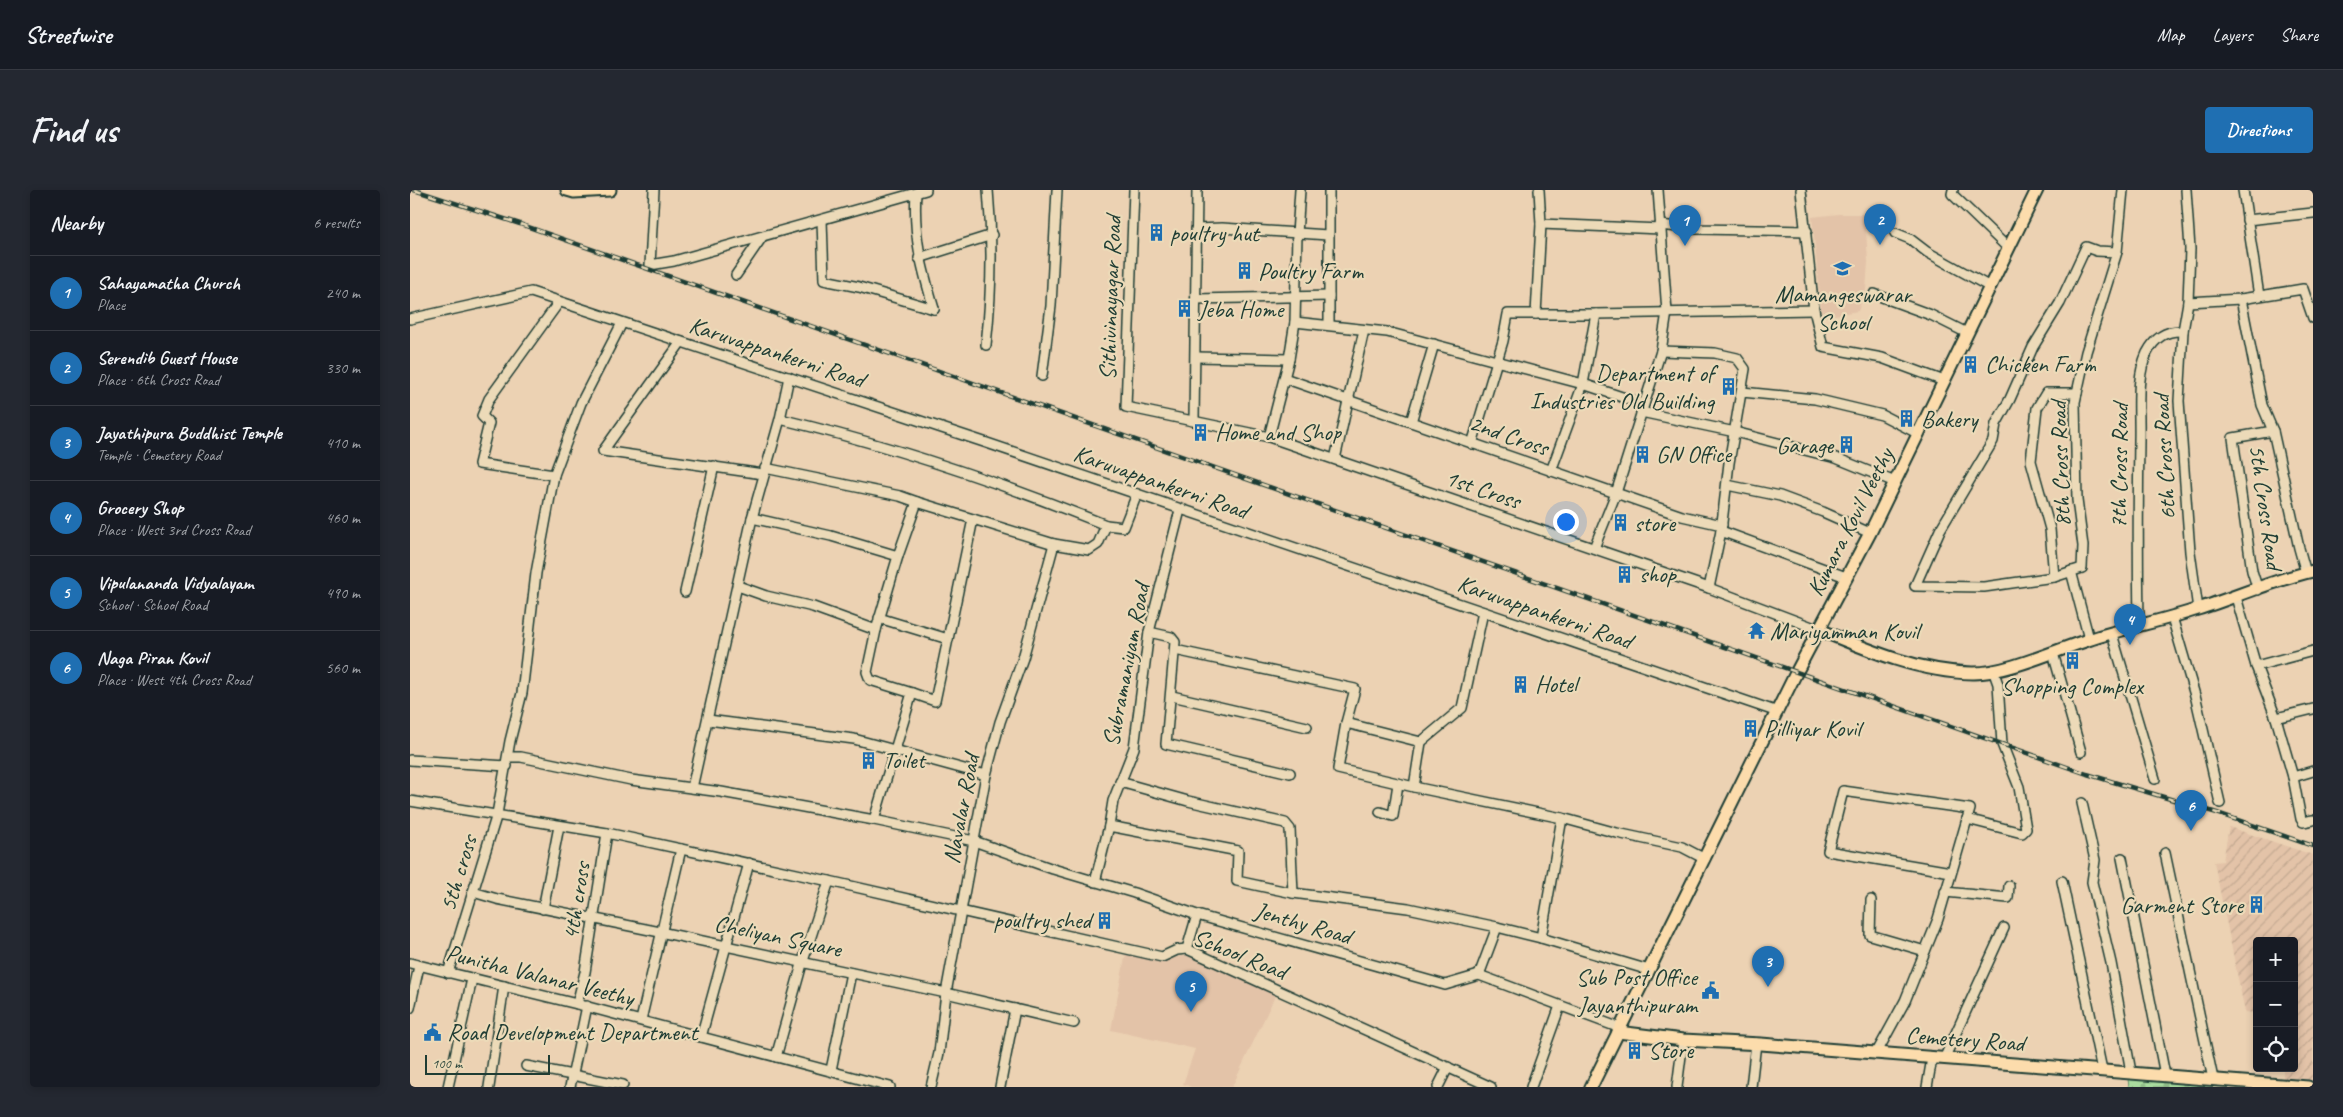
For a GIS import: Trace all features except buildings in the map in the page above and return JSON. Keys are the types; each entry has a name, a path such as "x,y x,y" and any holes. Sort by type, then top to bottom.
{"main road":[{"path":"572,191 610,190"},
{"name":"Kumara Kovil Veethy","path":"1591,1087 1778,712 1796,672 1870,533 2037,190"},
{"path":"1820,630 1880,655 1944,671 1974,673 1993,670 2053,653 2089,639 2172,617 2310,572"},
{"name":"Cemetery Road","path":"1619,1030 1683,1040 1756,1043 2308,1087"}],"street":[{"path":"654,190 650,264 674,261 921,191"},
{"path":"986,345 992,296 992,236 988,190"},
{"path":"1042,376 1051,306 1057,190"},
{"name":"Sithivinayagar Road","path":"1126,407 1134,190"},
{"path":"1194,420 1197,190"},
{"path":"1269,437 1289,358 1295,322 1300,190"},
{"path":"1329,190 1329,324"},
{"path":"1536,314 1541,224 1539,190"},
{"path":"1594,548 1616,493 1661,351 1667,312 1658,190"},
{"path":"1801,190 1807,231 1814,310 1823,347 1882,358 1944,381"},
{"path":"1953,190 1952,194 2008,248"},
{"name":"8th Cross Road","path":"2071,571 2082,568 2084,546 2077,500 2075,402 2086,352 2117,252 2123,190"},
{"name":"6th Cross Road","path":"2186,190 2190,249 2188,302 2183,331 2179,401 2190,552 2198,609"},
{"path":"2243,190 2259,296"},
{"path":"822,220 824,280 859,287 934,309 919,258 915,211 921,191"},
{"path":"2247,220 2313,213"},
{"path":"1541,224 1807,231"},
{"path":"1196,229 1222,228 1328,235"},
{"path":"1895,233 1910,239 1927,252 1990,287"},
{"path":"736,275 762,236"},
{"path":"919,258 992,236"},
{"path":"2089,639 2071,571 2054,577 1984,587 1914,585 1940,530 1993,441 1996,424 2010,399 2033,347 2060,303 2086,247 2097,251 2117,252"},
{"path":"2188,302 2241,299 2303,289 2313,318"},
{"name":"Karuvappankerni Road","path":"410,319 531,292 1137,494 1778,712"},
{"path":"1874,294 1931,315 1967,333"},
{"path":"1196,298 1330,296"},
{"path":"2241,299 2262,405 2273,431 2299,548 2310,572"},
{"path":"554,475 479,464 489,423 482,416 490,400 559,302"},
{"path":"1472,444 1503,341 1508,314 1814,310"},
{"path":"1551,471 1583,384 1596,314"},
{"path":"1295,322 1329,324 1387,332 1434,344 1583,384 1642,408 1836,458 1895,482"},
{"name":"5th cross","path":"448,973 497,814 522,693 536,573 554,475 581,403 622,323"},
{"path":"1335,459 1364,330"},
{"name":"7th Cross Road","path":"2139,626 2137,535 2140,382 2147,354 2157,338 2170,330 2183,331"},
{"path":"681,342 603,451 680,463 764,471 900,496 1054,544 1089,550 1098,544 1106,525"},
{"path":"1411,422 1434,344"},
{"path":"1661,351 1716,353 1737,358 1745,369 1721,528 1709,588"},
{"path":"1196,357 1289,358"},
{"path":"692,788 752,518 780,419 789,377"},
{"name":"2nd Cross","path":"1284,378 1347,402 1721,528 1846,577"},
{"path":"1742,392 1815,399 1882,415 1919,434"},
{"path":"2054,577 2050,528 2031,461 2037,408 2046,394 2077,394"},
{"name":"1st Cross","path":"1126,407 1269,437 1709,588 1820,630"},
{"path":"780,419 860,440 1050,502 1106,525 1124,527 1137,494"},
{"name":"5th Cross Road","path":"2258,590 2252,571 2233,438 2273,431"},
{"path":"685,592 714,466"},
{"path":"1727,485 1780,496 1824,512 1870,533"},
{"path":"917,502 879,618 866,672 870,680 935,701 974,519"},
{"name":"Subramaniyam Road","path":"1095,882 1109,826 1113,801 1134,748 1149,632 1180,510"},
{"path":"752,518 832,536 898,556"},
{"name":"Navalar Road","path":"931,1087 939,1053 946,993 986,775 1000,722 1023,658 1054,544"},
{"path":"738,586 766,596 813,607 876,630"},
{"path":"2236,597 2256,666 2276,718 2293,776 2301,819 2303,822 2313,820"},
{"path":"1414,788 1421,742 1462,708 1483,612"},
{"path":"2172,617 2196,698 2220,803"},
{"path":"879,618 948,639"},
{"path":"1149,632 1171,637 1175,642 1172,696 1166,744 1290,773"},
{"path":"2112,634 2155,779"},
{"path":"1175,650 1355,689 1346,723 1338,769 1414,788 1562,818 1682,847 1705,859"},
{"path":"2256,666 2313,651"},
{"path":"2053,653 2081,752"},
{"path":"1967,819 2022,833 2026,829 2019,787 2002,744 1998,684 1993,670"},
{"path":"874,820 912,693"},
{"path":"1172,696 1307,728"},
{"path":"2276,718 2313,709"},
{"path":"708,720 854,738 986,775"},
{"path":"1346,723 1421,742"},
{"name":"Jenthy Road","path":"410,760 507,761 521,757 631,780 692,788 874,820 974,842 1197,915 1445,985 1479,976"},
{"path":"2293,776 2313,771"},
{"path":"1120,782 1188,801 1285,823 1290,829 1292,893"},
{"path":"1380,812 1393,816 1398,784"},
{"path":"1876,1054 1905,1001 1938,919 1970,809 1843,791 1828,851 1951,872"},
{"name":"School Road","path":"410,801 607,833 961,910 1162,957 1177,950 1188,949 1491,1087"},
{"path":"2082,803 2095,860 2092,882 2116,988 2131,1072"},
{"path":"1541,938 1562,818"},
{"path":"543,909 560,826"},
{"path":"1109,826 1238,851 1237,881 1292,893 1408,908 1497,927 1649,970"},
{"name":"4th cross","path":"577,1004 607,833"},
{"path":"641,1020 680,849"},
{"path":"2165,852 2213,1079"},
{"path":"2122,858 2165,1075"},
{"path":"701,1037 749,863"},
{"path":"776,1057 802,964 829,881"},
{"path":"2062,881 2102,1070"},
{"path":"1945,892 2008,898 2010,886"},
{"name":"Cheliyan Square","path":"473,892 497,900 660,932 802,964 946,993 1074,1023"},
{"path":"1871,900 1870,935 1925,951"},
{"path":"1188,949 1197,915"},
{"path":"1497,927 1479,976 1619,1030"},
{"path":"1944,1059 2004,928"},
{"path":"410,1008 415,965"},
{"name":"Punitha Valanar Veethy","path":"415,965 587,1006 890,1087"},
{"path":"831,1070 852,973"},
{"path":"448,1087 472,979"},
{"path":"489,1087 504,986"},
{"path":"570,1087 587,1006"},
{"path":"1531,1087 1560,1006"},
{"path":"1000,1087 1014,1009"},
{"path":"1677,1087 1683,1040"},
{"path":"1751,1087 1756,1043"},
{"path":"1927,1087 1932,1058"},
{"path":"526,1066 623,1085"},
{"path":"1438,1087 1448,1067"}],"shaded area":[{"name":"Mamangeswarar School","path":"1865,214 1868,262 1866,290 1858,311 1822,317 1812,217"},
{"path":"2229,827 2313,855 2313,1082 2283,1079 2283,1072 2298,1072 2298,937 2253,937 2253,1013 2245,1012 2214,862 2223,861"},
{"path":"1126,953 1162,960 1189,955 1276,994 1232,1087 1191,1087 1183,1084 1195,1049 1111,1030"}],"green space":[{"path":"2128,1079 2245,1087 2129,1087"}],"railway":[{"path":"414,190 520,224 2087,774 2217,813 2313,846"}],"place":[{"name":"poultry hut","path":"1156,233"},
{"name":"Serendib Guest House","path":"1880,245"},
{"name":"Sahayamatha Church","path":"1685,246"},
{"name":"Mamangeswarar School","path":"1843,268"},
{"name":"Poultry Farm","path":"1244,271"},
{"name":"Jeba Home","path":"1184,309"},
{"name":"Chicken Farm","path":"1971,364"},
{"name":"Department of Industries Old Building","path":"1728,387"},
{"name":"Bakery","path":"1907,419"},
{"name":"Home and Shop","path":"1201,432"},
{"name":"Garage","path":"1847,445"},
{"name":"GN Office","path":"1642,454"},
{"name":"store","path":"1620,523"},
{"name":"shop","path":"1625,574"},
{"name":"Mariyamman Kovil","path":"1756,631"},
{"name":"Grocery Shop","path":"2130,645"},
{"name":"Shopping Complex","path":"2072,660"},
{"name":"Hotel","path":"1521,684"},
{"name":"Pilliyar Kovil","path":"1750,728"},
{"name":"Toilet","path":"869,760"},
{"name":"Naga Piran Kovil","path":"2191,831"},
{"name":"Garment Store","path":"2257,905"},
{"name":"poultry shed","path":"1105,920"},
{"name":"Jayathipura Buddhist Temple","path":"1768,987"},
{"name":"Sub Post Office Jayanthipuram","path":"1711,991"},
{"name":"Vipulananda Vidyalayam","path":"1191,1012"},
{"name":"Road Development Department","path":"433,1032"},
{"name":"Store","path":"1634,1050"}]}
